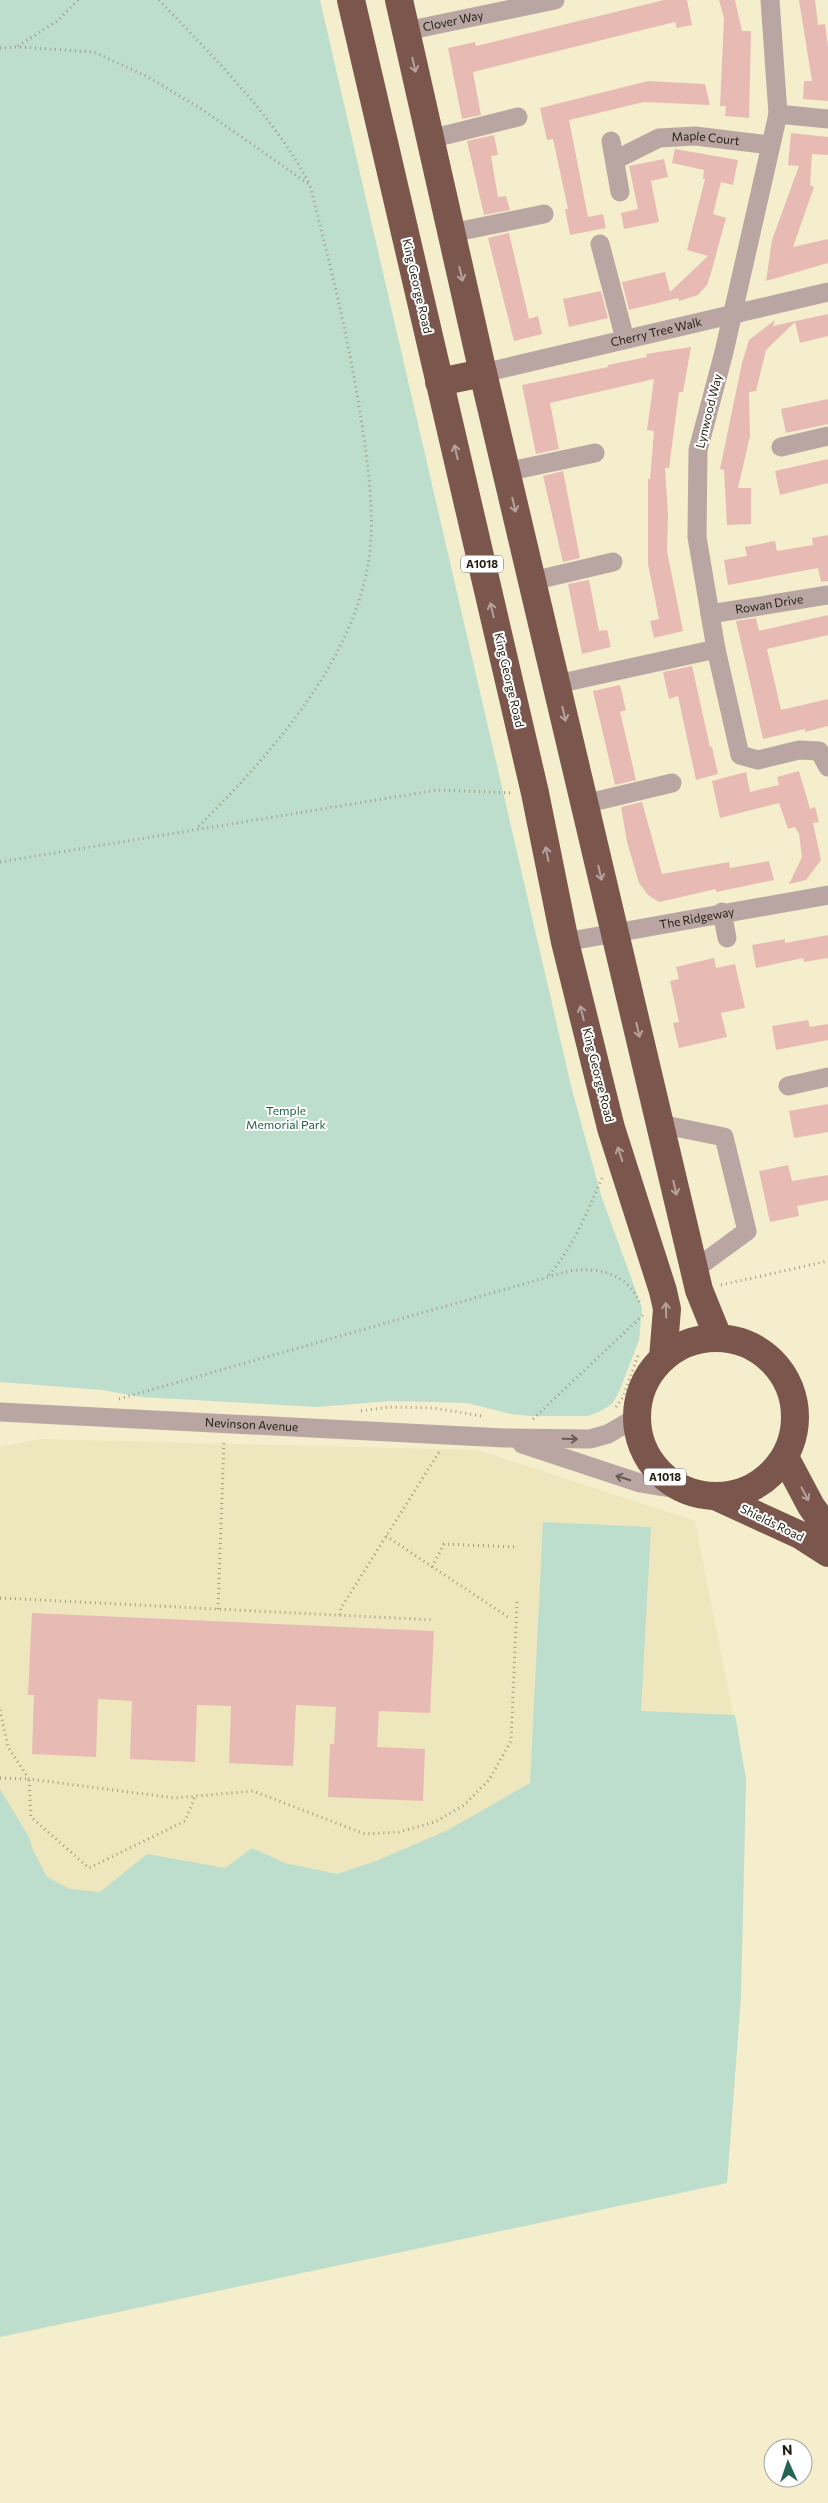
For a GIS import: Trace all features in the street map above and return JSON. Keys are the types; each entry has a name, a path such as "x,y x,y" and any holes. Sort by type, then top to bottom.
{"highway":[{"name":"King George Road","path":"351,0 535,793 565,942 611,1128 667,1309 651,1355"},
{"path":"399,0 482,373 697,1280 718,1337"},
{"path":"439,382 482,373"},
{"name":"A1018","path":"718,1337 745,1342 768,1356 786,1378 795,1404 795,1431 785,1457 772,1474 756,1486 736,1494 715,1496 688,1491 667,1479 651,1462 625,1413 640,1395 646,1382 651,1355 698,1340 718,1337"},
{"path":"785,1457 811,1506 828,1530"},
{"name":"Shields Road","path":"715,1496 800,1535 828,1553"}],"street":[{"name":"Clover Way","path":"406,31 498,6 555,0"},
{"name":"Lynwood Way","path":"770,0 778,114 732,314 698,450 697,538 716,649 740,755 758,760 800,750 825,756"},
{"path":"778,114 828,119"},
{"path":"430,139 518,117"},
{"name":"Maple Court","path":"615,160 659,138 695,136 770,145"},
{"path":"611,141 620,192"},
{"path":"451,233 544,214"},
{"path":"600,244 624,339"},
{"name":"Cherry Tree Walk","path":"482,373 828,292"},
{"path":"781,447 828,436"},
{"path":"506,472 595,454"},
{"path":"532,581 613,562"},
{"name":"Rowan Drive","path":"710,614 828,595"},
{"path":"557,684 716,649"},
{"path":"584,804 672,783"},
{"name":"The Ridgeway","path":"565,942 722,912 828,895"},
{"path":"722,912 728,938"},
{"path":"788,1086 828,1076"},
{"path":"660,1124 724,1137 747,1231 697,1280"},
{"name":"Nevinson Avenue","path":"0,1412 224,1422 504,1438 590,1439 608,1434 625,1413"},
{"name":"Nevinson Avenue","path":"504,1438 640,1483 688,1491"}],"path":[{"path":"18,46 57,20 78,0"},
{"path":"158,0 224,69 286,144 310,185 353,368 369,470 370,538 366,575 349,628 292,725 234,791 196,829"},
{"path":"0,48 18,46 94,52 148,77 203,110 310,185"},
{"path":"0,862 436,790 518,793"},
{"path":"548,1276 563,1259 575,1239 602,1178"},
{"path":"697,1280 828,1260"},
{"path":"116,1399 548,1276 583,1269 606,1272 631,1288 643,1306"},
{"path":"542,1420 532,1419 647,1310 646,1318"},
{"path":"625,1413 623,1397 651,1355"},
{"path":"218,1609 224,1422"},
{"path":"340,1615 341,1608 440,1449 442,1434"},
{"path":"386,1536 508,1617"},
{"path":"432,1567 444,1544 518,1547"},
{"path":"0,1598 434,1620"},
{"path":"0,1778 29,1779 175,1798 253,1791 365,1834 399,1832 435,1822 464,1806 489,1780 510,1741 517,1602"},
{"path":"0,1710 8,1747 29,1779 31,1817 89,1868 185,1821 195,1796"}],"shaded area":[{"path":"39,1439 478,1450 695,1521 746,1779 741,1996 727,2183 0,2337 0,1447"}],"green space":[{"name":"Temple Memorial Park","path":"0,0 320,0 572,1090 601,1195 642,1308 639,1340 619,1392 612,1404 601,1411 588,1416 530,1416 511,1414 467,1403 390,1401 317,1407 141,1397 102,1390 0,1382"},
{"path":"543,1522 651,1527 641,1711 735,1715 746,1779 741,1996 727,2183 0,2337 0,1789 29,1837 33,1850 47,1877 70,1889 100,1892 147,1854 225,1868 252,1848 285,1863 337,1874 376,1861 448,1830 530,1783"}],"building":[{"path":"664,0 687,0 692,25 677,28 675,22 473,72 481,115 462,119 448,48 475,42 476,46"},
{"path":"719,0 735,0 742,31 751,31 749,118 725,116 726,106 720,106 724,18"},
{"path":"799,0 815,0 818,25 825,24 828,47 828,101 803,99 804,81 812,81"},
{"path":"648,81 705,84 710,105 644,102 569,120 588,217 603,214 606,228 570,235 565,209 568,209 553,139 547,140 540,108"},
{"path":"791,133 828,137 828,155 812,154 810,185 814,187 793,247 828,239 828,263 766,281 772,240 799,166 788,165"},
{"path":"494,135 498,155 491,156 498,197 506,196 510,210 484,215 467,141"},
{"path":"675,149 738,160 733,185 721,182 713,214 726,218 711,273 707,285 698,295 679,301 678,298 629,310 622,282 665,272 670,292 708,256 687,250 705,179 703,179 704,170 672,163"},
{"path":"664,159 668,177 651,181 659,222 624,229 621,213 638,209 629,166"},
{"path":"509,233 529,319 538,316 542,334 514,341 488,238"},
{"path":"601,291 608,318 569,327 563,299"},
{"path":"828,314 828,336 800,343 795,322 766,350 756,391 749,392 750,436 738,488 751,488 751,524 727,525 724,470 720,469 742,363 749,340 775,320 773,326"},
{"path":"691,347 683,392 679,392 669,468 665,468 668,515 667,551 683,631 654,638 650,621 659,619 648,564 648,479 650,479 654,431 647,430 654,379 550,403 559,449 536,454 522,385 608,367 608,365 647,357 646,354"},
{"path":"828,399 828,424 786,433 781,409"},
{"path":"828,459 828,483 780,495 775,471"},
{"path":"563,471 580,558 563,562 543,476"},
{"path":"828,535 828,581 821,582 818,568 728,585 724,560 747,556 745,547 775,541 777,551 813,545 812,538"},
{"path":"589,580 599,631 607,630 611,647 582,654 568,584"},
{"path":"828,615 828,635 767,649 781,710 828,699 828,726 805,732 805,729 763,739 736,621 756,618 759,631"},
{"path":"692,666 718,774 696,780 678,696 669,699 663,672"},
{"path":"620,685 626,710 620,712 636,780 615,785 593,691"},
{"path":"799,771 810,809 815,807 819,822 813,823 821,860 806,880 789,884 802,857 799,834 795,827 788,829 779,803 720,818 712,781 746,772 750,792 779,785 777,777"},
{"path":"642,802 662,874 729,862 730,868 769,861 774,880 716,892 716,889 659,902 648,895 639,883 627,842 621,807"},
{"path":"828,935 828,958 804,962 803,958 756,968 752,945 785,939 785,943"},
{"path":"714,958 716,968 735,964 745,1008 721,1013 727,1037 679,1048 673,1023 679,1022 670,981 679,979 676,967"},
{"path":"808,1020 810,1027 828,1024 828,1040 776,1050 772,1026"},
{"path":"828,1104 828,1132 794,1138 789,1111"},
{"path":"788,1165 792,1181 828,1175 828,1200 797,1206 799,1216 770,1222 759,1171"},
{"path":"32,1613 434,1631 430,1713 379,1711 377,1747 425,1749 423,1801 328,1797 330,1744 334,1744 336,1707 296,1705 293,1766 229,1763 231,1706 197,1705 195,1762 130,1759 132,1701 98,1699 96,1757 32,1754 34,1695 28,1695"}]}
